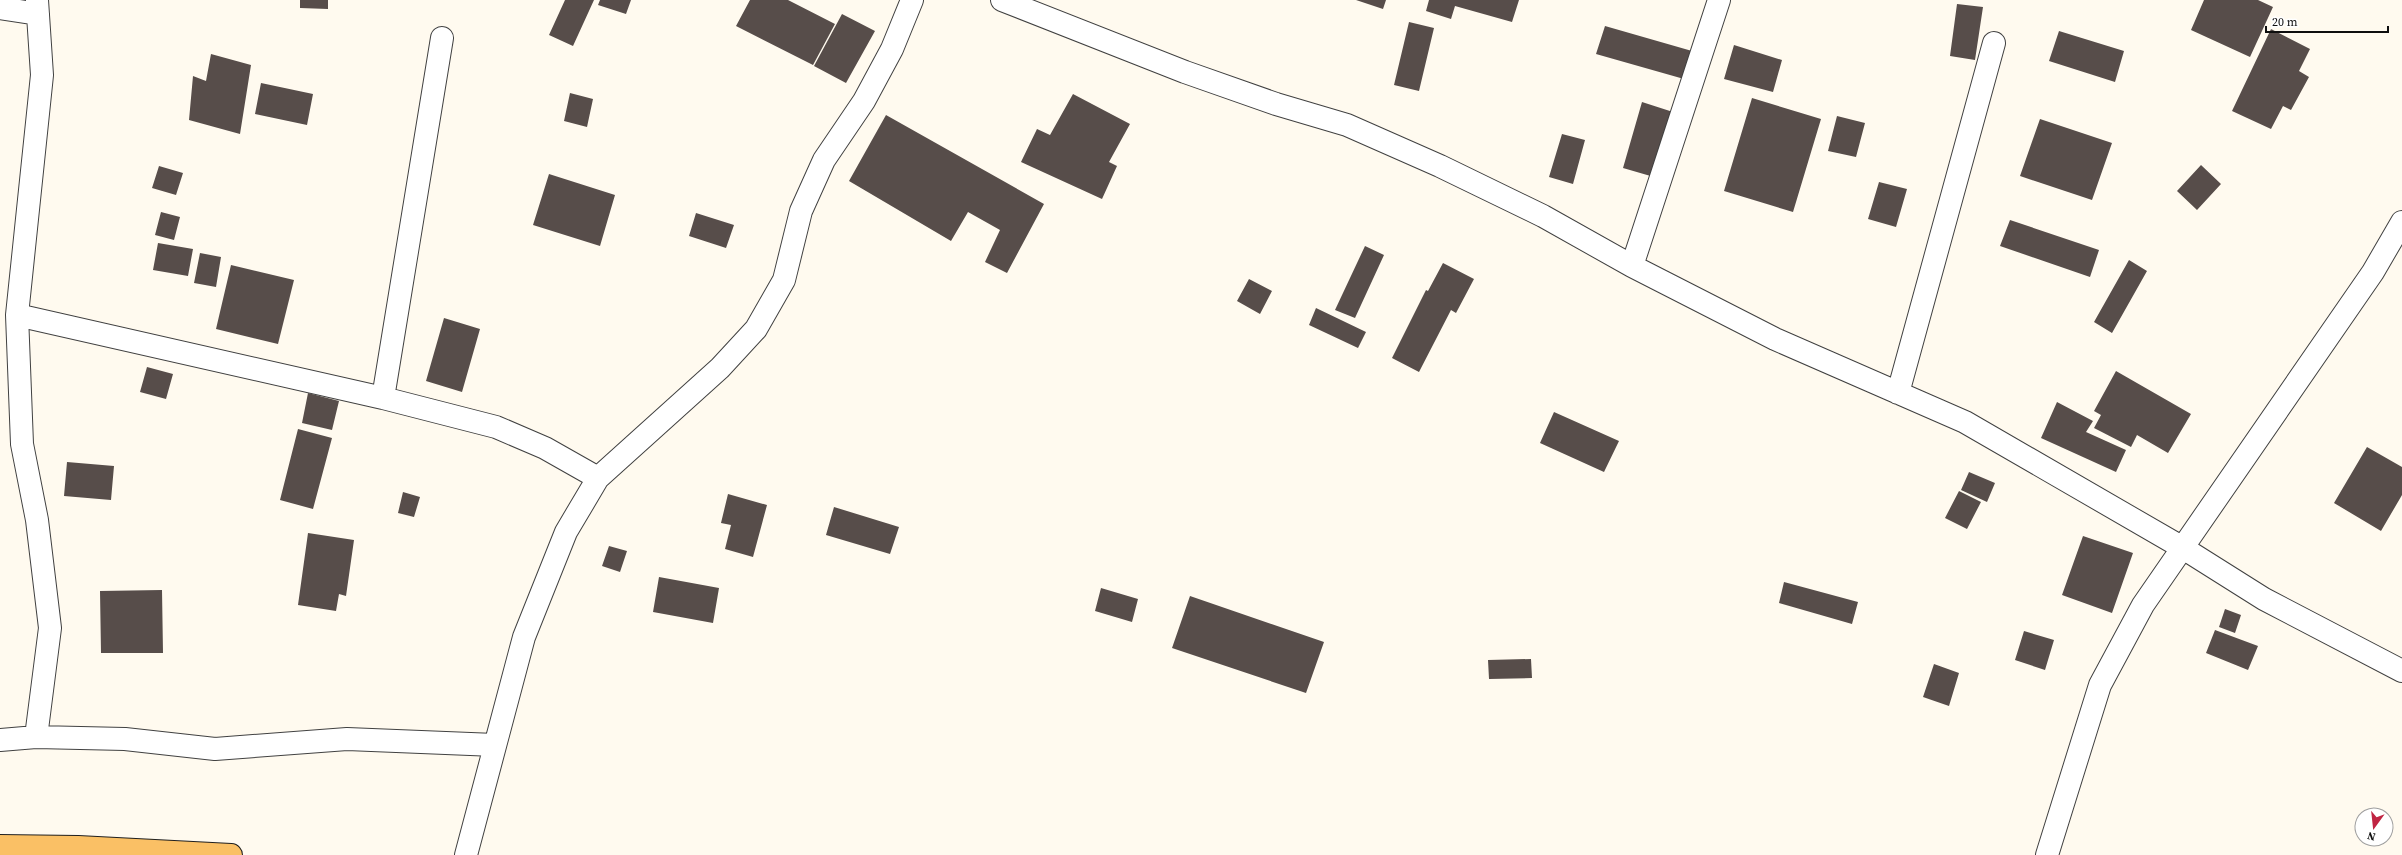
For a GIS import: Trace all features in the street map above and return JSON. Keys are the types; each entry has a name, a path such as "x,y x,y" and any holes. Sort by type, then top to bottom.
{"main road":[{"path":"0,846 78,847 232,855"}],"street":[{"path":"466,855 524,637 566,532 598,478 720,368 756,329 784,280 802,211 824,160 867,95 892,49 912,0"},
{"path":"1002,0 1184,72 1276,104 1348,125 1440,166 1543,216 1632,266 1775,339 1965,422 2183,548 2264,599 2402,671"},
{"path":"1632,266 1719,0"},
{"path":"0,8 38,7 42,75 17,315 22,444 37,520 50,628 36,737"},
{"path":"383,398 442,38"},
{"path":"1898,393 1994,43"},
{"path":"2047,855 2100,685 2143,605 2300,374 2373,272 2402,222"},
{"path":"17,315 383,398 496,427 545,448 598,478"},
{"path":"0,740 36,737 125,739 215,749 347,739 495,745"}],"building":[{"path":"300,0 328,0 328,9 300,8"},
{"path":"565,0 594,0 573,46 549,35"},
{"path":"600,0 631,0 626,14 598,5"},
{"path":"750,0 788,0 835,24 813,65 736,26"},
{"path":"1356,0 1386,0 1383,9"},
{"path":"1429,0 1519,0 1512,22 1455,6 1451,19 1426,11"},
{"path":"2204,0 2258,0 2273,7 2250,57 2191,30"},
{"path":"1957,4 1983,7 1975,60 1950,56"},
{"path":"842,14 875,31 846,83 814,66"},
{"path":"1409,22 1434,28 1419,91 1394,85"},
{"path":"1605,26 1692,51 1684,79 1596,54"},
{"path":"2271,29 2310,49 2299,71 2309,77 2291,110 2283,106 2271,129 2232,111"},
{"path":"2059,31 2124,51 2115,82 2049,61"},
{"path":"1734,45 1782,60 1773,92 1724,79"},
{"path":"211,54 251,65 240,134 189,120 193,76 206,81"},
{"path":"261,83 313,94 307,125 255,114"},
{"path":"570,93 593,99 587,127 564,121"},
{"path":"1073,94 1130,124 1109,162 1117,166 1102,199 1021,162 1037,129 1050,135"},
{"path":"1752,98 1821,119 1793,212 1724,191"},
{"path":"1642,102 1673,112 1654,177 1623,168"},
{"path":"886,115 1044,204 1007,273 985,262 1000,230 968,212 951,241 849,181"},
{"path":"1837,116 1865,123 1856,157 1828,151"},
{"path":"2040,119 2112,143 2092,200 2020,176"},
{"path":"1562,134 1585,140 1573,184 1549,177"},
{"path":"2201,165 2221,184 2197,210 2177,191"},
{"path":"159,166 183,173 176,195 152,188"},
{"path":"549,174 615,195 600,246 533,225"},
{"path":"1879,182 1907,189 1896,227 1868,219"},
{"path":"161,212 180,217 174,240 155,235"},
{"path":"696,213 734,225 726,248 689,236"},
{"path":"2010,220 2099,250 2090,277 2000,246"},
{"path":"158,243 193,249 188,276 153,270"},
{"path":"1365,246 1384,255 1355,318 1335,310"},
{"path":"200,253 221,257 216,287 194,283"},
{"path":"2129,260 2147,271 2112,333 2094,322"},
{"path":"1443,263 1474,279 1456,313 1451,310 1419,372 1392,358 1426,290 1428,291"},
{"path":"231,265 294,280 278,344 216,329"},
{"path":"1249,279 1272,291 1260,314 1237,301"},
{"path":"1316,308 1366,332 1358,348 1309,325"},
{"path":"444,318 480,329 462,392 426,381"},
{"path":"147,367 173,374 166,399 140,392"},
{"path":"2116,371 2191,414 2168,453 2137,435 2131,447 2094,428 2101,415 2094,411"},
{"path":"308,393 339,401 332,430 302,423"},
{"path":"2057,402 2093,421 2086,432 2126,450 2116,472 2041,438"},
{"path":"1554,412 1619,441 1604,472 1540,443"},
{"path":"298,429 332,438 313,509 280,500"},
{"path":"2367,447 2402,467 2402,495 2381,531 2334,503"},
{"path":"67,462 114,466 111,500 64,496"},
{"path":"1969,472 1995,483 1987,502 1961,490"},
{"path":"1959,491 1981,502 1967,529 1945,518"},
{"path":"403,492 420,497 414,517 398,513"},
{"path":"728,494 767,505 753,557 725,549 731,525 721,523"},
{"path":"834,507 899,527 890,554 826,535"},
{"path":"308,533 354,540 346,596 339,594 336,611 298,605"},
{"path":"2083,536 2133,553 2112,613 2062,595"},
{"path":"609,546 627,551 620,572 602,566"},
{"path":"659,577 719,588 713,623 653,612"},
{"path":"1784,582 1858,602 1852,624 1779,603"},
{"path":"1101,588 1138,599 1132,622 1095,611"},
{"path":"162,590 163,653 101,653 100,591"},
{"path":"1190,596 1324,642 1306,693 1172,648"},
{"path":"2225,609 2241,615 2235,633 2219,627"},
{"path":"2215,630 2258,646 2248,670 2206,653"},
{"path":"2024,631 2054,640 2045,670 2015,660"},
{"path":"1531,659 1532,678 1489,679 1488,660"},
{"path":"1934,664 1959,673 1949,706 1923,697"}]}
